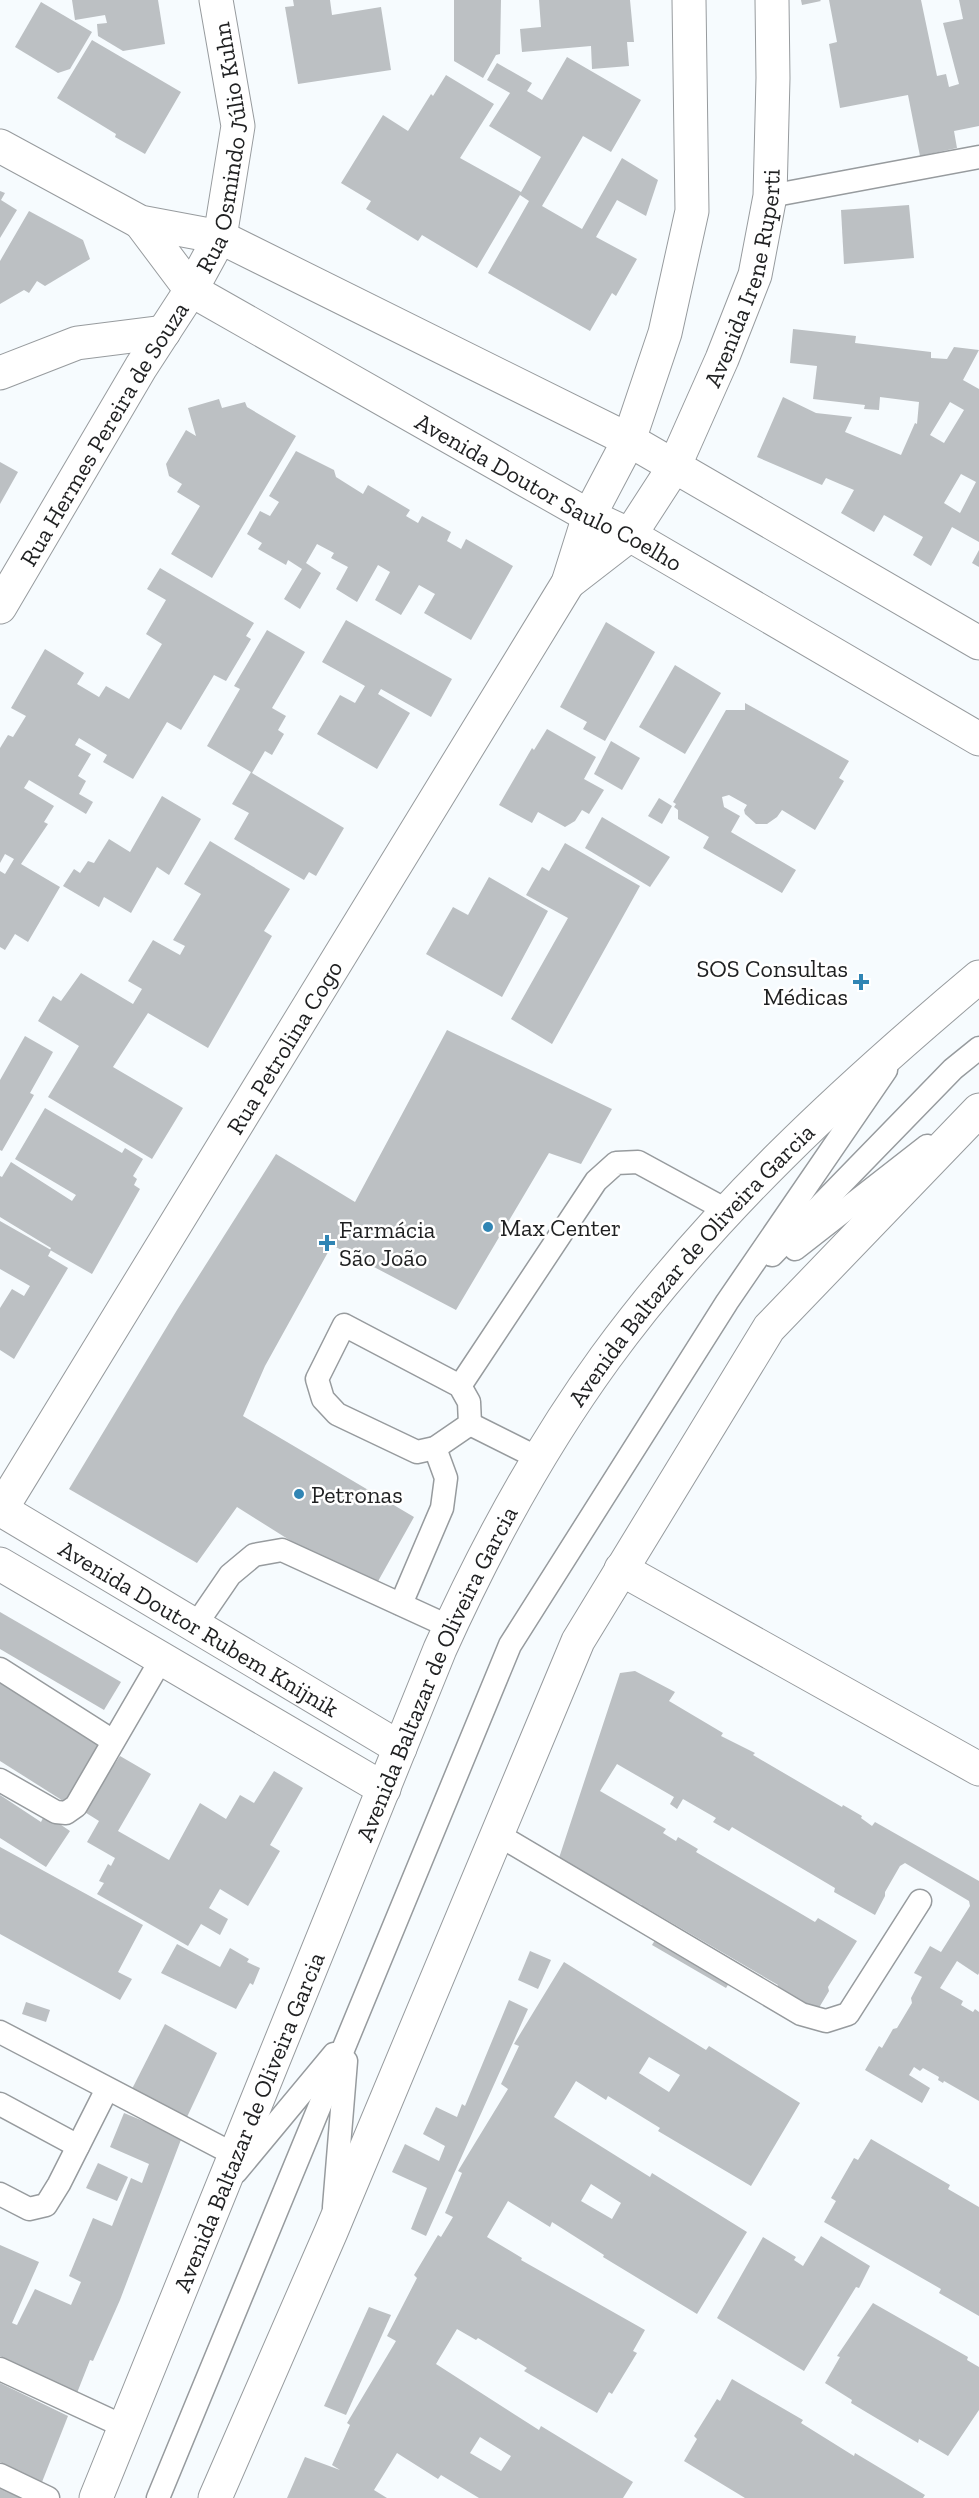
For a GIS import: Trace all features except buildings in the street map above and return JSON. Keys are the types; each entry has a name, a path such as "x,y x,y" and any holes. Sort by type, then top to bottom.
{"street":[{"name":"Rua Osmindo Júlio Kuhn","path":"191,290 220,237 238,126 216,0"},
{"path":"589,516 629,440 665,333 692,211 689,0"},
{"name":"Avenida Irene Ruperti","path":"630,535 674,467 722,359 755,275 770,196 772,0"},
{"name":"Avenida Doutor Saulo Coelho","path":"0,146 140,222 220,237 629,440 979,643"},
{"name":"Avenida Doutor Saulo Coelho","path":"140,222 191,290 589,516 630,535 979,739"},
{"name":"Rua Hermes Pereira de Souza","path":"0,607 191,290"},
{"path":"0,373 77,343 164,332"},
{"name":"Rua Petrolina Cogo","path":"0,1510 568,583 589,516"},
{"name":"Rua Petrolina Cogo","path":"568,583 630,535"},
{"name":"Avenida Baltazar de Oliveira Garcia","path":"96,2498 450,1627 482,1558 538,1458 605,1357 695,1245 795,1143 911,1035 979,978"},
{"path":"215,2498 332,2232 578,1641 769,1328 979,1108"},
{"name":"Avenida Doutor Rubem Knijnik","path":"0,1510 400,1748"},
{"name":"Avenida Doutor Rubem Knijnik","path":"0,1564 384,1789"},
{"path":"621,1569 979,1769"}],"lane":[{"path":"770,196 979,157"},
{"path":"158,2498 510,1645 727,1302 911,1035"},
{"path":"727,1302 953,1070 979,1048"},
{"path":"727,1302 979,1108"},
{"path":"460,1386 596,1181 616,1163 638,1162 728,1211"},
{"path":"344,1325 460,1386 469,1402 470,1424 435,1448 417,1452 337,1414 322,1399 317,1379 344,1325"},
{"path":"470,1424 538,1458"},
{"path":"400,1604 442,1508 446,1478 435,1448"},
{"path":"195,1626 230,1575 254,1555 282,1550 450,1627"},
{"path":"0,1780 56,1812 66,1813 76,1806 162,1658"},
{"path":"0,1669 113,1742"},
{"path":"497,1834 801,2014 826,2021 848,2014 920,1901"},
{"path":"0,2032 236,2155"},
{"path":"222,2188 348,2037"},
{"path":"332,2232 348,2037"},
{"path":"0,2194 29,2209 46,2205 107,2089"},
{"path":"0,2104 78,2146"},
{"path":"0,2369 125,2427"},
{"path":"0,2475 48,2498"}],"place":[{"name":"SOS Consultas Médicas","path":"861,982"},
{"name":"Max Center","path":"488,1227"},
{"name":"Farmácia São João","path":"327,1243"},
{"name":"Petronas","path":"299,1494"}]}
